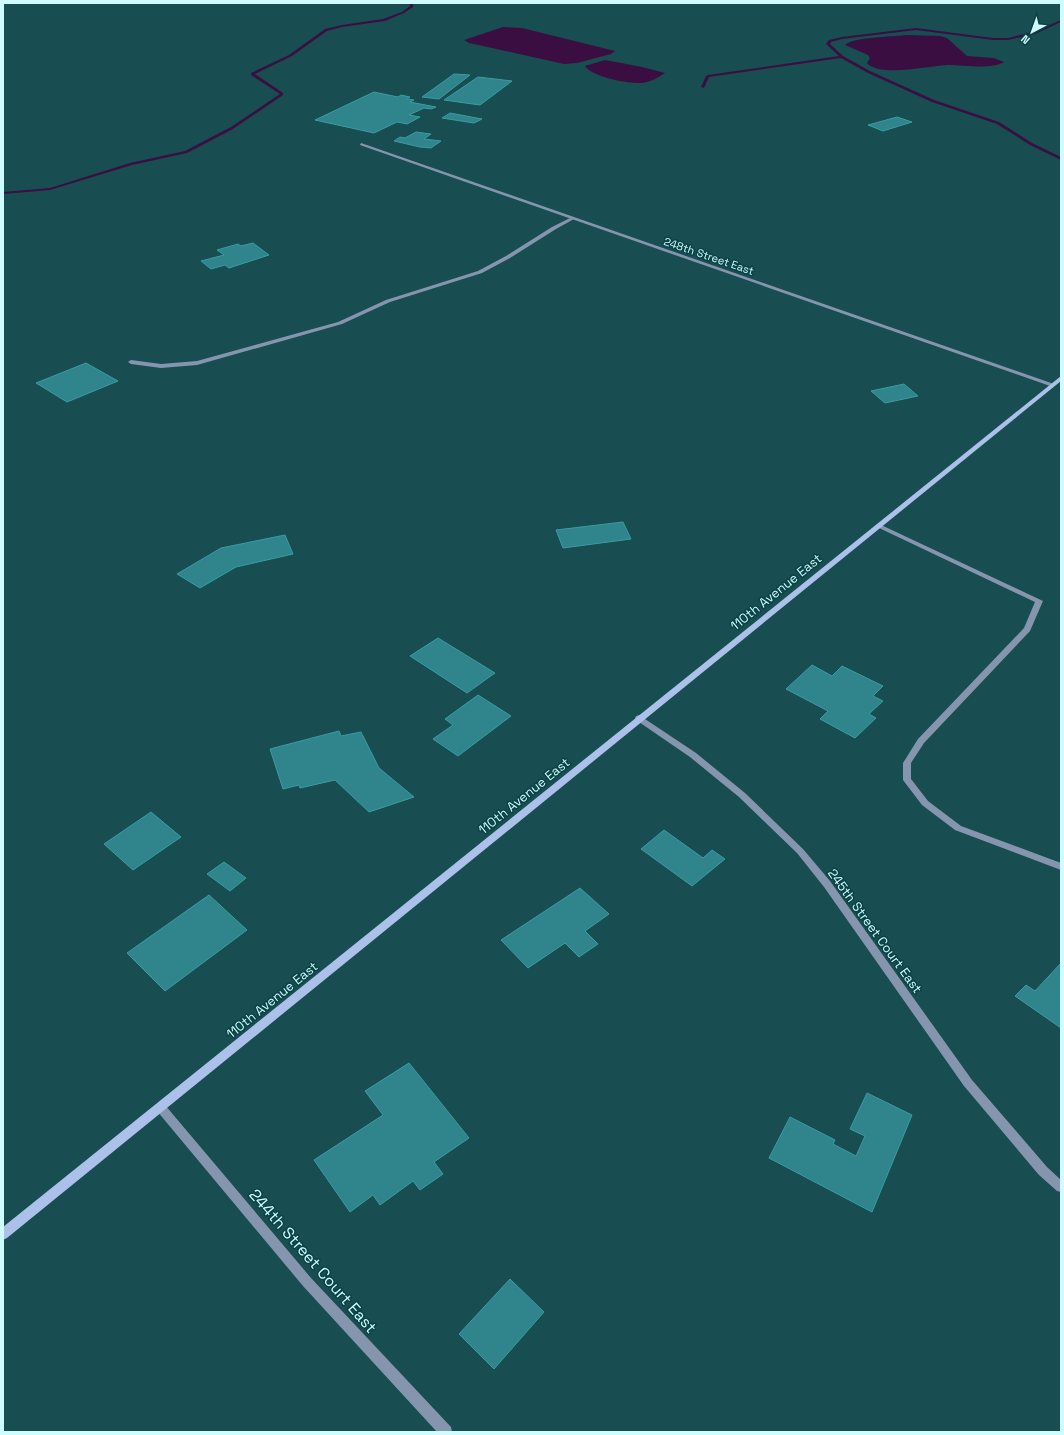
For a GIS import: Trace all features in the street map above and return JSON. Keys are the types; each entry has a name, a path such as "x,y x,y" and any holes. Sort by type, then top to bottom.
{"street":[{"name":"248th Street East","path":"361,144 572,219 1052,385"},
{"path":"130,362 161,366 197,363 340,323 388,301 480,272 572,219"},
{"name":"110th Avenue East","path":"3,1234 161,1108 639,718 1061,378"},
{"path":"878,526 1039,601 1027,629 922,741 907,763 907,780 925,803 958,828 1061,867"},
{"name":"245th Street Court East","path":"639,718 693,755 742,795 800,851 826,884 968,1083 1043,1170 1061,1187"},
{"name":"244th Street Court East","path":"161,1108 306,1282 446,1432"}],"shaded area":[{"path":"503,27 522,28 615,51 611,54 577,63 564,64 469,43 464,40"},
{"path":"906,35 940,36 947,38 967,56 994,58 1004,62 992,66 949,65 906,70 883,70 867,63 870,58 868,55 845,45 856,40"},
{"path":"605,60 665,73 651,81 636,83 611,79 589,70 585,66"}],"building":[{"path":"454,74 470,75 439,99 422,97"},
{"path":"478,77 512,81 480,105 444,100"},
{"path":"374,92 398,97 401,95 410,97 407,99 414,100 410,102 436,107 431,109 424,108 409,115 420,117 407,124 397,122 374,133 315,120"},
{"path":"450,113 482,119 474,123 442,118"},
{"path":"897,117 912,122 883,131 868,125"},
{"path":"416,132 431,134 424,139 441,141 431,148 394,141 400,137 405,138"},
{"path":"253,243 269,255 229,268 225,265 211,269 201,261 224,255 217,250 238,244 241,246"},
{"path":"86,363 118,381 67,402 36,383"},
{"path":"904,384 918,396 885,403 871,391"},
{"path":"623,522 631,539 563,548 556,530"},
{"path":"285,535 293,554 236,567 200,588 177,574 221,548"},
{"path":"438,638 495,673 467,693 410,656"},
{"path":"812,665 832,676 842,666 883,686 873,696 883,701 869,714 876,718 855,738 820,719 828,711 786,689"},
{"path":"478,695 511,716 458,756 433,739 453,725 445,719"},
{"path":"339,731 341,736 361,732 379,768 414,797 369,812 335,780 300,788 299,785 283,789 270,749"},
{"path":"151,812 181,837 133,870 104,844"},
{"path":"664,830 703,858 712,850 725,859 692,886 641,849"},
{"path":"224,862 246,878 230,891 207,874"},
{"path":"580,888 609,914 585,931 598,944 579,957 565,943 528,968 501,940"},
{"path":"209,895 247,930 165,991 127,953"},
{"path":"1061,963 1061,1028 1015,996 1026,985 1035,991"},
{"path":"409,1063 469,1138 434,1162 443,1174 420,1190 413,1181 380,1205 373,1195 350,1212 314,1160 383,1115 365,1091"},
{"path":"867,1093 912,1115 872,1212 769,1158 790,1117 835,1140 833,1144 856,1156 865,1136 850,1129"},
{"path":"510,1279 544,1312 494,1369 459,1334"}],"waterway":[{"path":"3,193 50,189 131,164 186,152 232,128 282,94 252,74 291,55 321,32 331,28 373,22 393,17 403,13 412,6 411,3"},
{"path":"842,57 828,44 830,41 842,38 916,29 993,39 1008,39 1034,33 1061,21"},
{"path":"703,87 708,76 842,57"},
{"path":"842,57 869,72 933,101 998,123 1031,144 1061,159"}]}
